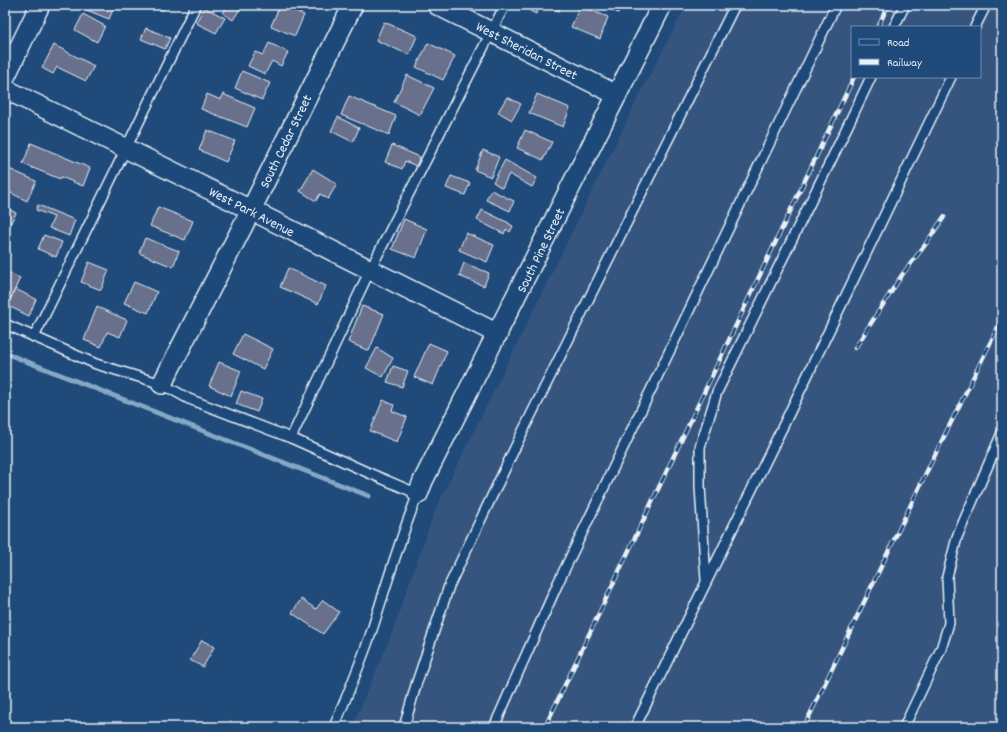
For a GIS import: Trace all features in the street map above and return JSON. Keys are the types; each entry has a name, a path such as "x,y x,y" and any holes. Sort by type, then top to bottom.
{"street":[{"path":"5,77 40,5"},
{"name":"South Cedar Street","path":"162,384 353,5"},
{"name":"West Sheridan Street","path":"437,5 617,95"},
{"name":"South Pine Street","path":"418,494 662,5"},
{"name":"West Park Avenue","path":"5,89 498,334"}],"lane":[{"path":"34,337 196,5"},
{"path":"291,438 370,270 504,5"},
{"path":"404,727 416,685 449,586 523,431 735,5"},
{"path":"494,727 558,583 836,5"},
{"path":"894,26 905,5"},
{"path":"976,26 986,5"},
{"path":"706,581 700,486 700,447 717,392 871,78"},
{"path":"634,727 789,415 951,78"},
{"path":"5,324 96,364 162,384 189,399 291,438 418,494 392,563 370,634 352,685 334,727"},
{"path":"904,727 941,649 949,623 947,577 957,536 1002,433"}],"shaded area":[{"path":"686,5 1002,5 1002,727 352,727 390,638 435,510 634,106"}],"building":[{"path":"80,5 115,5 109,19 79,7"},
{"path":"152,5 165,5 163,10"},
{"path":"228,5 233,5 240,9 233,20 223,13"},
{"path":"280,5 304,15 295,36 271,26"},
{"path":"524,5 538,5 536,14 530,11 531,8"},
{"path":"546,5 562,5 559,11"},
{"path":"603,5 622,5 618,13"},
{"path":"580,6 608,17 600,39 571,27"},
{"path":"204,7 225,18 216,33 196,23"},
{"path":"83,14 105,26 97,42 75,30"},
{"path":"384,22 417,36 409,55 376,40"},
{"path":"146,28 170,38 165,49 141,39"},
{"path":"269,43 288,52 281,66 272,61 265,74 248,66 255,52 263,55"},
{"path":"428,43 455,56 443,80 416,67"},
{"path":"54,45 94,66 86,81 57,67 53,74 42,68"},
{"path":"242,71 270,83 262,100 235,88"},
{"path":"407,75 434,88 420,115 394,102"},
{"path":"207,94 221,100 223,94 255,108 247,127 201,109"},
{"path":"537,94 570,108 563,127 529,113"},
{"path":"349,96 396,116 389,135 341,115"},
{"path":"507,97 521,104 512,120 498,112"},
{"path":"338,117 359,128 353,142 331,131"},
{"path":"207,130 235,141 226,162 199,150"},
{"path":"525,130 552,142 543,160 517,148"},
{"path":"31,143 90,168 83,186 61,177 60,179 23,164"},
{"path":"392,145 420,157 416,166 405,161 402,169 385,162"},
{"path":"483,150 499,157 491,177 475,170"},
{"path":"505,160 537,178 532,187 509,174 502,188 493,182"},
{"path":"7,168 36,181 27,201 5,190 5,172"},
{"path":"313,169 337,184 328,199 320,194 316,201 300,191"},
{"path":"451,176 470,183 465,195 446,188"},
{"path":"491,190 514,201 510,211 486,200"},
{"path":"38,205 75,220 69,236 49,228 54,217 36,210"},
{"path":"5,207 16,213 8,228 5,226"},
{"path":"158,207 193,221 185,240 150,226"},
{"path":"482,210 513,226 510,232 506,229 504,234 477,220"},
{"path":"404,219 427,229 416,258 392,249"},
{"path":"466,233 494,245 487,262 459,250"},
{"path":"44,235 62,242 56,257 38,249"},
{"path":"145,238 179,251 173,267 139,253"},
{"path":"89,262 109,270 101,290 81,282"},
{"path":"464,263 489,273 484,286 459,276"},
{"path":"288,268 326,286 318,304 280,287"},
{"path":"5,271 20,278 11,298 5,295"},
{"path":"134,282 157,292 148,313 124,303"},
{"path":"15,289 36,299 29,316 8,306"},
{"path":"362,306 384,314 369,351 348,342"},
{"path":"97,307 127,320 120,337 107,332 101,347 84,340"},
{"path":"243,334 273,349 263,369 233,354"},
{"path":"429,343 447,351 433,385 414,377"},
{"path":"377,348 393,358 383,377 366,368"},
{"path":"219,362 241,371 231,396 209,386"},
{"path":"393,366 408,371 402,387 387,382"},
{"path":"241,391 262,399 257,412 236,404"},
{"path":"383,400 394,405 392,411 407,417 397,442 370,431"},
{"path":"301,599 316,609 323,600 339,612 323,634 292,613"},
{"path":"202,640 214,647 203,667 190,660"}],"waterway":[{"path":"5,353 369,496"}],"railway":[{"path":"878,26 888,5"},
{"path":"545,727 854,78"},
{"path":"855,348 902,275 944,217"},
{"path":"804,727 1002,319"}]}
